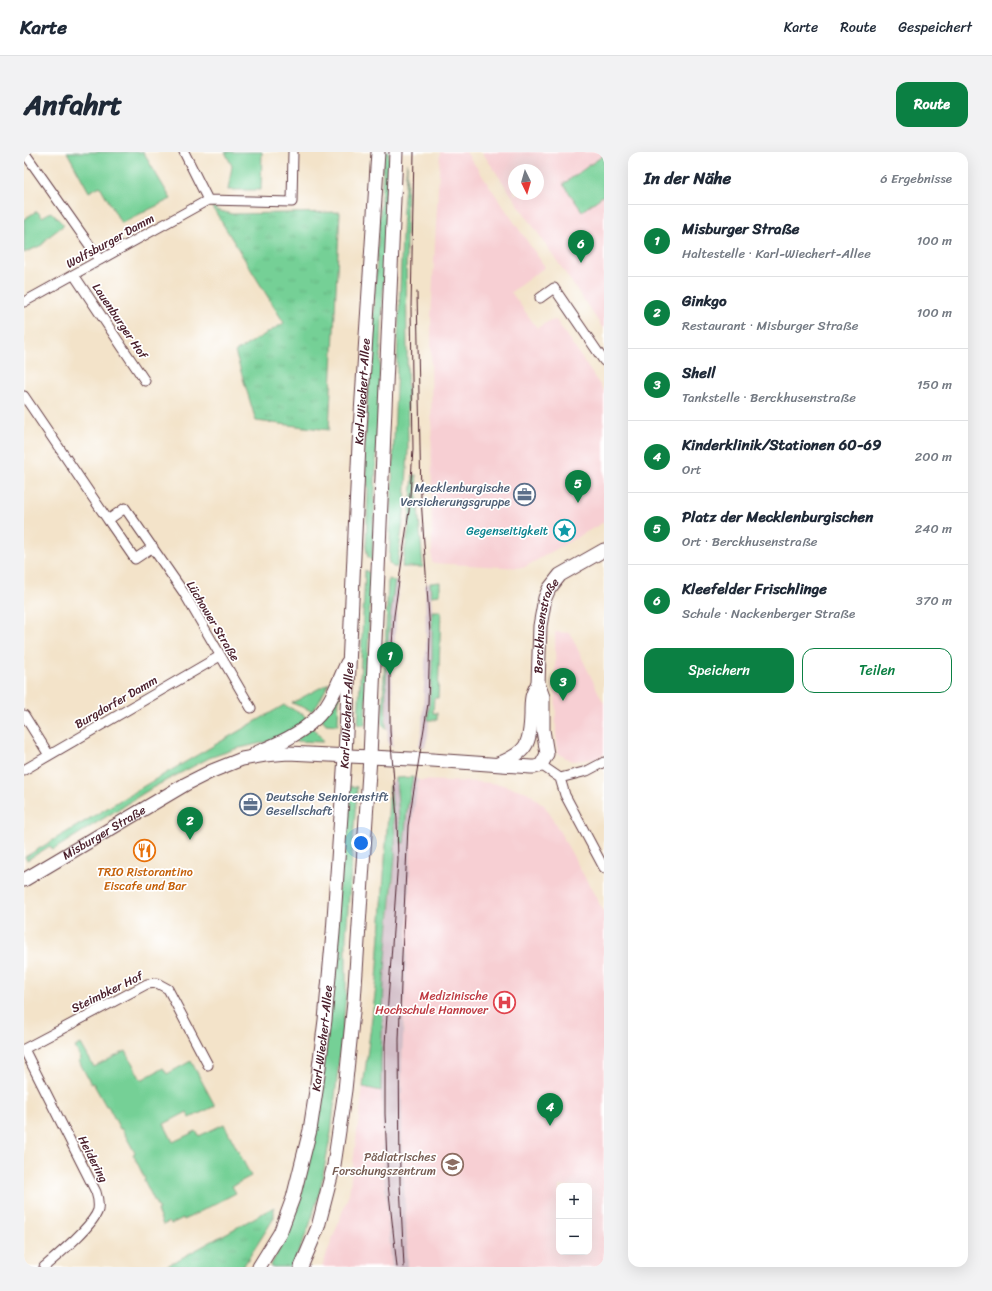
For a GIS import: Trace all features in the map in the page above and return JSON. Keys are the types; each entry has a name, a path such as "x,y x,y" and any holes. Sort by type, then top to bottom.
{"main road":[{"name":"Karl-Wiechert-Allee","path":"259,1267 280,1233 293,1198 310,1130 330,970 345,756 359,444 378,152"},
{"name":"Karl-Wiechert-Allee","path":"302,1267 318,1227 334,1164 345,1090 354,1002 370,757 396,152"},
{"name":"Berckhusenstraße","path":"497,765 516,756 525,748 528,741 532,697 538,683 540,626 544,604 549,589 560,575 604,550"},
{"path":"242,759 292,736 316,719 329,701 350,658"},
{"name":"Berckhusenstraße","path":"345,756 530,768 541,765 546,754 543,730 543,697 538,683"},
{"name":"Misburger Straße","path":"24,880 212,770 242,759 265,755 288,753 345,756"}],"street":[{"path":"24,152 100,260"},
{"path":"184,152 208,200 292,202 293,152"},
{"name":"Wolfsburger Damm","path":"24,302 208,200"},
{"name":"Lauenburger Hof","path":"74,275 145,381"},
{"path":"540,298 554,288 604,360"},
{"path":"24,396 136,559 153,547"},
{"name":"Lüchower Straße","path":"108,520 126,508 184,593 251,708"},
{"name":"Burgdorfer Damm","path":"24,770 220,656"},
{"path":"24,715 49,755"},
{"path":"560,778 587,771 604,762"},
{"path":"541,765 560,778 565,795 604,868"},
{"name":"Steimbker Hof","path":"24,1049 147,984 157,983 168,989 208,1065"},
{"name":"Heidering","path":"24,1049 96,1192 99,1201 94,1219 44,1267"}],"shaded area":[{"path":"440,152 466,152 545,267 511,292 537,328 549,321 556,320 604,391 604,522 523,568 432,563 431,317"},
{"path":"482,152 604,152 604,330 515,200 544,200 544,164 508,164 508,190"},
{"path":"395,581 399,584 392,673 393,746 391,746 388,745 386,689 391,605"},
{"path":"430,583 432,611 432,669 428,735 425,747 419,746 422,728 426,645 425,585"},
{"path":"555,632 570,633 604,704 604,754 596,759 571,761 558,753 556,734"},
{"path":"413,777 418,780 412,824 402,1063 402,1138 408,1267 392,1267 383,1152 381,1091 384,980 394,877 395,834 390,784 396,778 401,843 404,843 407,810"},
{"name":"Medizinische Hochschule Hannover","path":"418,780 500,784 527,792 544,805 550,814 604,912 604,1267 408,1267 402,1138 402,1063 412,824"},
{"path":"363,1087 381,1091 387,1216 392,1267 322,1267 349,1194"}],"green space":[{"path":"67,152 143,152 171,199 121,223 100,186 89,192"},
{"path":"225,152 262,152 261,190 228,190 232,166"},
{"path":"384,152 389,152 372,561 368,557 366,548 368,489 364,453"},
{"path":"604,155 604,195 582,211 563,184"},
{"path":"407,163 406,245 408,450 405,505 397,567 393,567 389,563 403,207"},
{"path":"208,200 217,210 232,214 340,212 329,430 256,421 235,352 284,323"},
{"path":"37,211 42,217 51,212 64,225 47,238 42,245 24,253 24,219"},
{"path":"413,475 416,475 423,567 402,567 408,533"},
{"path":"365,570 371,574 365,725 358,725"},
{"path":"388,579 395,581 387,655 386,729 382,725"},
{"path":"440,582 440,595 431,596 430,583"},
{"path":"432,611 441,611 438,698 434,698 433,713 437,713 437,720 428,720 432,669"},
{"path":"329,683 318,704 312,711 292,703"},
{"path":"339,692 338,725 326,724 321,718"},
{"path":"284,705 303,714 307,720 285,734 266,742 235,749 209,758 152,788 53,850 50,846 27,860 25,857 149,783"},
{"path":"312,727 323,742 295,741"},
{"path":"413,777 407,810 404,843 401,843 396,778"},
{"path":"390,784 395,834 395,856 384,980 381,1091 363,1087 377,979"},
{"path":"348,786 357,787 346,937 346,997 331,1133 320,1191 309,1227 292,1267 270,1267 294,1221 302,1192 320,1102"},
{"path":"81,1044 94,1067 126,1051 141,1080 163,1068 167,1074 191,1061 215,1106 190,1118 187,1112 164,1124 173,1142 196,1131 199,1136 224,1124 251,1176 232,1186 236,1193 184,1220 183,1218 171,1224 169,1222 163,1225 157,1211 159,1210 133,1154 135,1153 108,1106 106,1106 93,1083 91,1084 79,1061 81,1059 75,1047"},
{"path":"274,1207 274,1218 243,1267 165,1267"}],"tram line":[{"path":"397,1267 388,1184 385,1114 385,1044 398,860 397,819 390,731 390,675 394,616 409,511 413,449 411,308 414,152"},
{"path":"404,1267 400,1183 399,1040 402,955 408,826 428,704 430,633 421,498 417,292"}],"place":[{"name":"Kleefelder Frischlinge","path":"581,263"},
{"name":"Mecklenburgische Versicherungsgruppe","path":"525,495"},
{"name":"Platz der Mecklenburgischen","path":"578,503"},
{"name":"Gegenseitigkeit","path":"564,531"},
{"name":"Misburger Straße","path":"390,675"},
{"name":"Shell","path":"563,701"},
{"name":"Deutsche Seniorenstift Gesellschaft","path":"250,804"},
{"name":"Ginkgo","path":"190,840"},
{"name":"TRIO Ristorantino Eiscafe und Bar","path":"145,851"},
{"name":"Medizinische Hochschule Hannover","path":"504,1003"},
{"name":"Kinderklinik/Stationen 60-69","path":"550,1126"},
{"name":"Pädiatrisches Forschungszentrum","path":"452,1164"}]}
